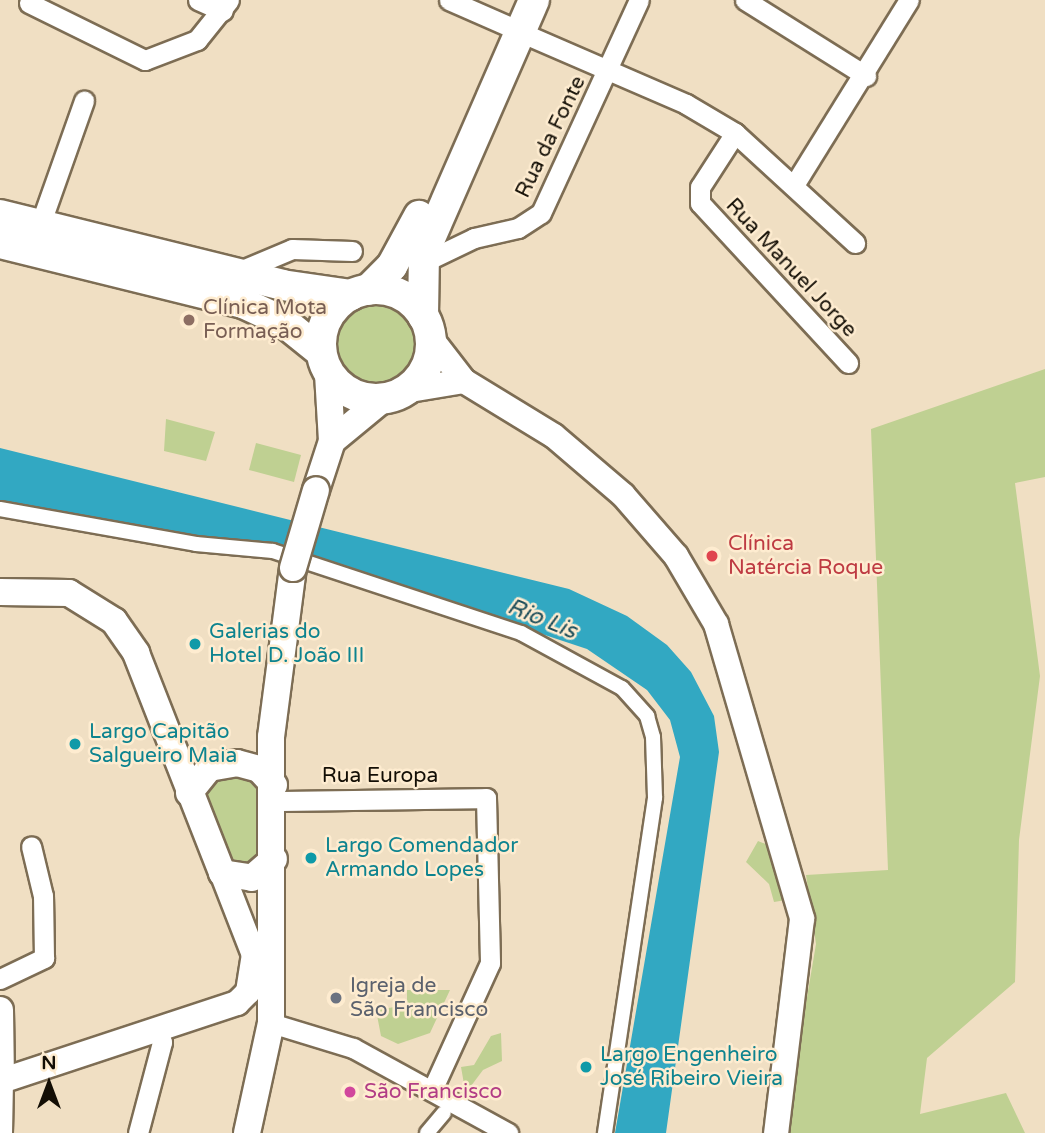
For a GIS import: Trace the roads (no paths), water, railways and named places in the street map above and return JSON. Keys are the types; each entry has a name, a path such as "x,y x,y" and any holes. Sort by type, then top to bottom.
{"main road":[{"path":"247,1133 271,1023 274,859 271,737 293,568 332,441 324,362 326,320 359,293 405,245 514,19 534,0"},
{"path":"332,441 426,368 427,326 420,264 514,19"},
{"path":"0,215 235,273 359,293 400,295 427,326"},
{"path":"0,243 243,303 284,322 352,394 394,395"},
{"path":"0,592 69,593 114,621 136,653 222,873 252,878 274,859"},
{"path":"175,752 209,768 247,764 271,737"},
{"path":"247,764 273,793"},
{"path":"189,793 209,768"},
{"path":"0,1010 1,1081"}],"street":[{"path":"198,0 226,6"},
{"path":"449,0 514,19 609,71 735,133 796,182 855,243"},
{"name":"Rua da Fonte","path":"420,264 474,238 518,229 541,213 609,71 639,0"},
{"path":"745,0 866,76"},
{"path":"796,182 866,76 909,0"},
{"path":"29,3 145,60 183,49 226,6"},
{"path":"40,225 84,101"},
{"name":"Rua Manuel Jorge","path":"735,133 700,187 700,203 848,363"},
{"path":"235,273 292,249 352,251"},
{"path":"427,326 464,382 554,436 623,495 676,556 716,624 800,905 802,948 776,1133"},
{"path":"394,395 464,382"},
{"path":"0,509 196,544 273,551 521,633 622,688 647,716 653,737 656,798 605,1133"},
{"name":"Rua Europa","path":"273,793 486,798 490,963 433,1088"},
{"path":"0,979 43,963 43,911 31,846"},
{"path":"0,1133 1,1081 237,1003 251,986 256,964 222,873"},
{"path":"237,1003 271,1023 353,1048 433,1088 508,1133"},
{"path":"763,1133 792,1010"},
{"path":"138,1133 162,1042 157,1029"},
{"path":"427,1133 444,1113"}],"water":[{"name":"Rio Lis","path":"0,448 569,589 627,616 667,645 691,672 714,716 719,752 666,1133 615,1133 680,757 670,720 647,690 587,649 318,560 0,501"}],"place":[{"name":"Clínica Mota Formação","path":"189,320"},
{"name":"Clínica Natércia Roque","path":"712,556"},
{"name":"Galerias do Hotel D. João III","path":"195,644"},
{"name":"Largo Capitão Salgueiro Maia","path":"75,744"},
{"name":"Largo Comendador Armando Lopes","path":"311,858"},
{"name":"Igreja de São Francisco","path":"336,998"},
{"name":"Largo Engenheiro José Ribeiro Vieira","path":"586,1067"},
{"name":"São Francisco","path":"350,1092"}]}
